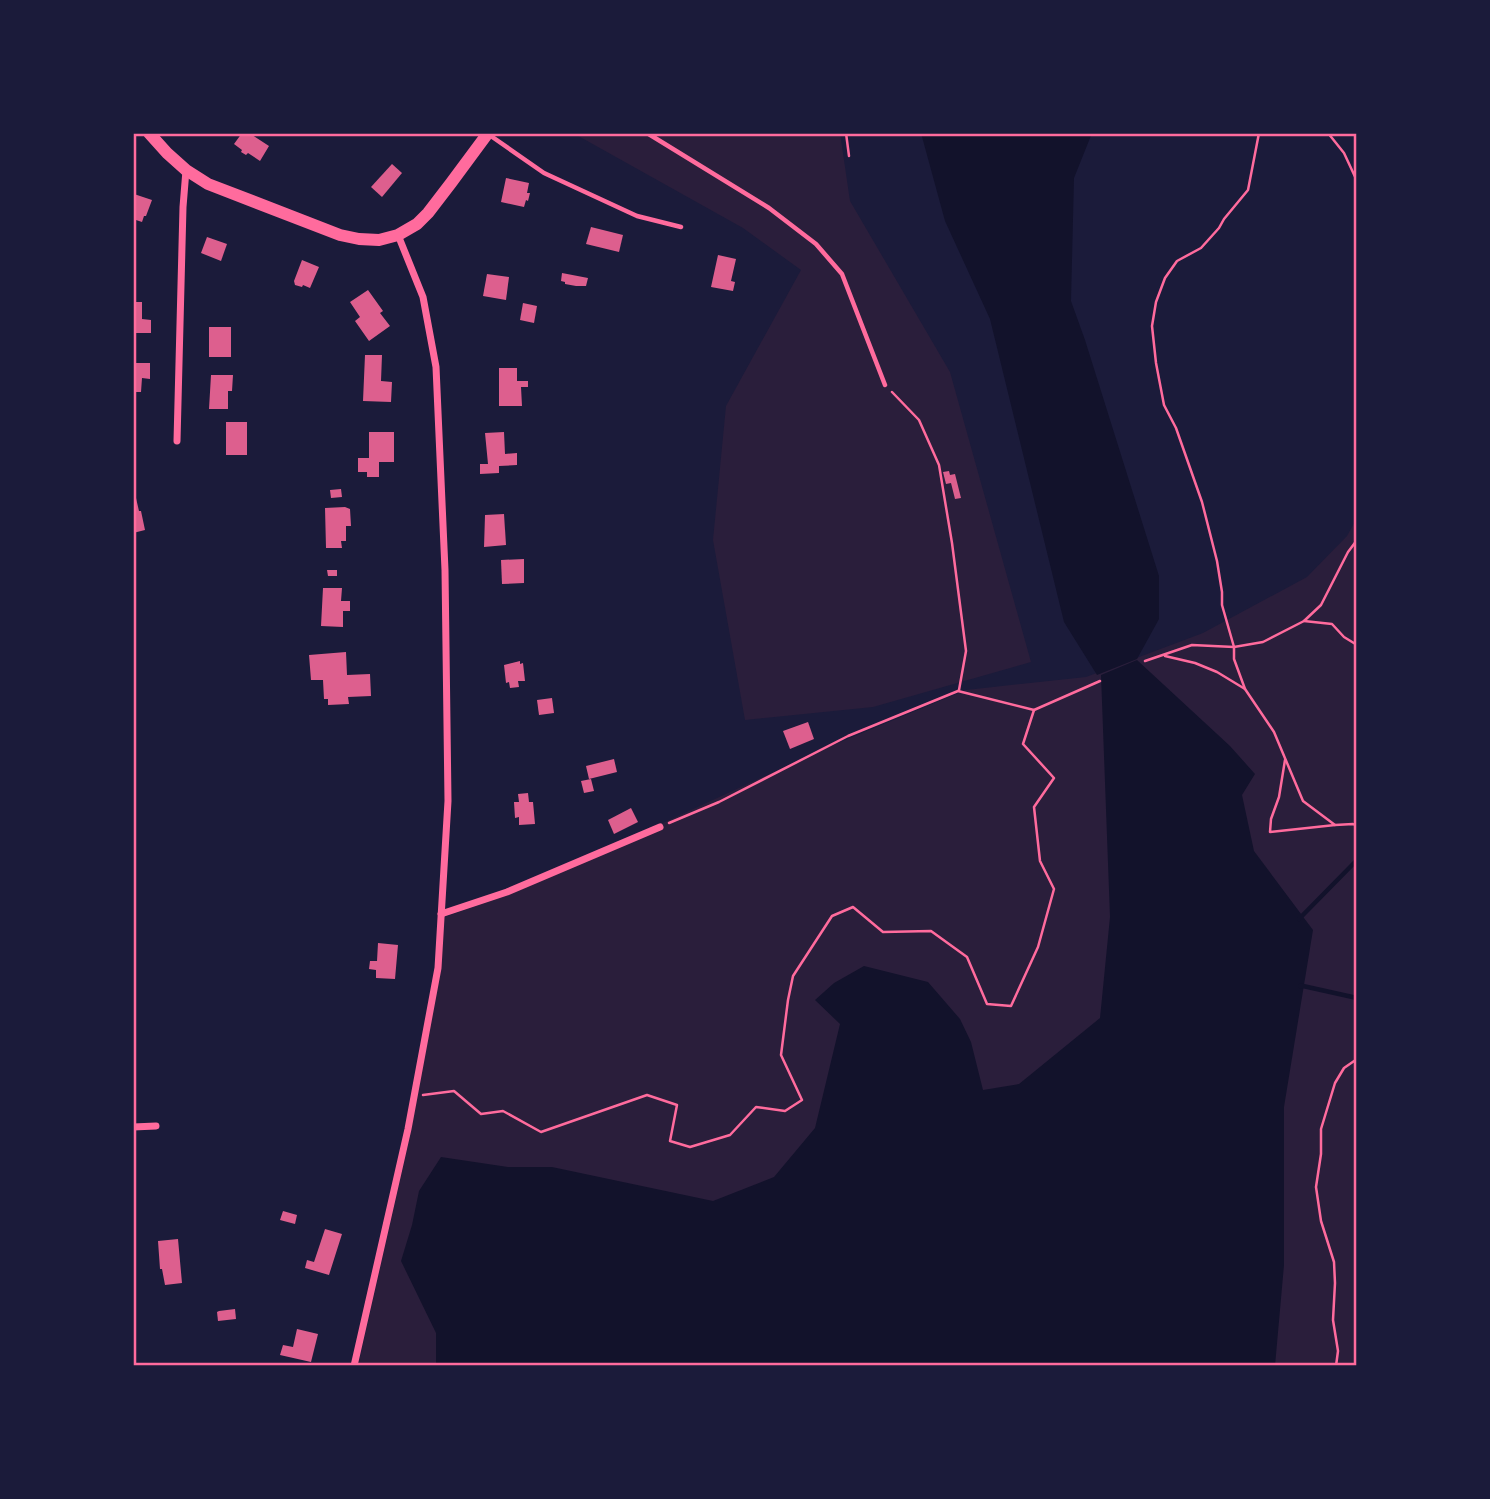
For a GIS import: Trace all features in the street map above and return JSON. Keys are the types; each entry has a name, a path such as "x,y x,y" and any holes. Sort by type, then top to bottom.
{"main road":[{"path":"149,133 167,153 208,184 340,235 379,240 398,235 417,224 488,133"}],"street":[{"path":"177,441 183,207 187,170"},
{"path":"354,1366 408,1129 438,968 447,788 445,570 436,367 423,297 398,235"},
{"path":"441,914 506,892 660,827"},
{"path":"133,1127 156,1126"}],"lane":[{"path":"488,133 544,173 637,216 681,226"},
{"path":"647,133 769,208 816,244 842,274 885,385"}],"path":[{"path":"846,133 849,156"},
{"path":"1259,133 1248,190 1201,248 1177,261 1166,278 1156,302 1152,326 1156,363 1164,405 1176,428 1202,502 1217,561 1234,659 1245,689 1274,732 1303,801 1335,825"},
{"path":"1328,133 1344,153 1357,181"},
{"path":"885,385 919,420 939,465 966,651 958,691"},
{"path":"1245,689 1217,672 1195,663 1165,656 1145,661 1192,646 1234,647 1263,642 1304,621 1321,605 1357,540"},
{"path":"1304,621 1332,624 1344,637 1357,645"},
{"path":"660,827 719,802 848,736 958,691 1034,710 1100,681"},
{"path":"414,1096 454,1090 481,1114 503,1111 541,1132 647,1094 677,1105 670,1141 690,1147 730,1135 756,1107 785,1111 802,1100 781,1055 793,976 832,916 853,907 883,932 931,931 967,957 987,1004 1011,1006 1038,947 1054,889 1040,861 1034,807 1054,778 1023,744 1034,710"},
{"path":"1285,757 1270,832 1335,825 1357,826"},
{"path":"1336,1366 1338,1351 1333,1320 1334,1262 1321,1221 1316,1187 1321,1154 1321,1129 1335,1083 1344,1068 1357,1059"}],"shaded area":[{"path":"573,133 840,133 850,201 950,372 1031,662 873,707 745,720 713,540 726,406 801,270 743,228"},
{"path":"921,133 1092,133 1074,178 1071,301 1159,576 1159,619 1137,659 1097,675 1064,622 990,319 945,221"},
{"path":"1357,518 1357,1366 358,1366 409,1141 440,968 445,917 504,896 826,748 966,690 1086,677 1203,633 1307,577 1347,536"},
{"path":"1137,660 1230,746 1255,774 1242,795 1254,851 1313,930 1284,1107 1284,1265 1275,1366 436,1366 436,1333 401,1261 419,1191 441,1157 508,1167 552,1167 713,1201 774,1177 815,1128 840,1024 815,1000 834,983 864,966 928,982 960,1019 971,1042 983,1090 1019,1084 1100,1018 1110,917 1101,675"}],"building":[{"path":"242,133 249,133 269,146 260,161 241,152 234,144"},
{"path":"392,164 402,173 382,197 371,187"},
{"path":"506,178 529,183 527,193 530,193 524,207 501,202"},
{"path":"134,194 152,200 142,222 133,219"},
{"path":"591,227 623,235 619,252 586,244"},
{"path":"207,237 227,244 221,261 201,253"},
{"path":"718,255 736,259 731,281 735,282 733,291 711,287"},
{"path":"302,260 319,267 310,288 295,285"},
{"path":"562,273 588,278 586,286 565,284 561,281"},
{"path":"487,274 509,277 506,300 483,296"},
{"path":"368,290 390,326 369,341 355,321 360,317 350,302"},
{"path":"133,302 142,302 142,319 151,320 151,333 136,333 136,325 133,325"},
{"path":"523,303 537,306 534,323 520,320"},
{"path":"209,327 231,327 231,357 209,357"},
{"path":"365,355 382,355 381,381 392,382 391,402 363,401"},
{"path":"135,363 150,363 150,379 142,378 141,392 133,392"},
{"path":"499,368 517,368 517,381 528,381 528,387 521,387 522,406 499,406"},
{"path":"211,375 233,375 232,391 228,391 228,409 209,409"},
{"path":"226,422 247,422 247,455 226,455"},
{"path":"369,432 394,432 394,462 379,462 379,477 367,477 367,472 358,472 358,458 369,458"},
{"path":"504,432 505,454 517,453 517,465 499,466 499,473 480,474 480,464 488,464 485,433"},
{"path":"949,471 950,475 955,474 961,498 955,499 951,483 946,484 943,472"},
{"path":"341,489 342,497 331,498 330,490"},
{"path":"133,498 136,498 141,511 145,530 133,533"},
{"path":"325,508 350,509 351,526 346,526 346,541 341,541 342,548 326,548"},
{"path":"504,514 506,545 484,547 485,515"},
{"path":"524,559 524,583 502,584 501,560"},
{"path":"327,570 337,570 337,576 328,576"},
{"path":"323,588 342,588 341,601 350,601 350,611 343,611 343,627 321,626"},
{"path":"346,652 347,675 370,674 371,696 348,697 349,704 328,705 328,699 324,699 323,680 311,680 309,655"},
{"path":"520,661 520,664 523,663 525,681 518,681 519,687 510,688 509,682 506,683 504,665"},
{"path":"552,698 554,713 539,715 537,700"},
{"path":"808,722 814,739 790,749 783,731"},
{"path":"614,759 617,772 589,779 586,766"},
{"path":"591,779 594,791 584,793 581,781"},
{"path":"528,793 529,802 533,802 535,824 519,825 519,817 515,818 514,802 519,802 518,794"},
{"path":"631,808 638,822 614,834 608,820"},
{"path":"378,943 398,945 395,979 376,978 376,970 369,969 370,961 377,961"},
{"path":"283,1211 297,1215 295,1224 280,1220"},
{"path":"325,1229 342,1234 329,1275 305,1268 307,1260 314,1262"},
{"path":"178,1239 182,1283 165,1285 160,1269 158,1241"},
{"path":"235,1309 236,1319 218,1321 217,1312"},
{"path":"297,1329 318,1334 311,1362 280,1355 283,1345 293,1347"}],"waterway":[{"path":"1299,919 1357,860"},
{"path":"1300,986 1357,998"}]}
